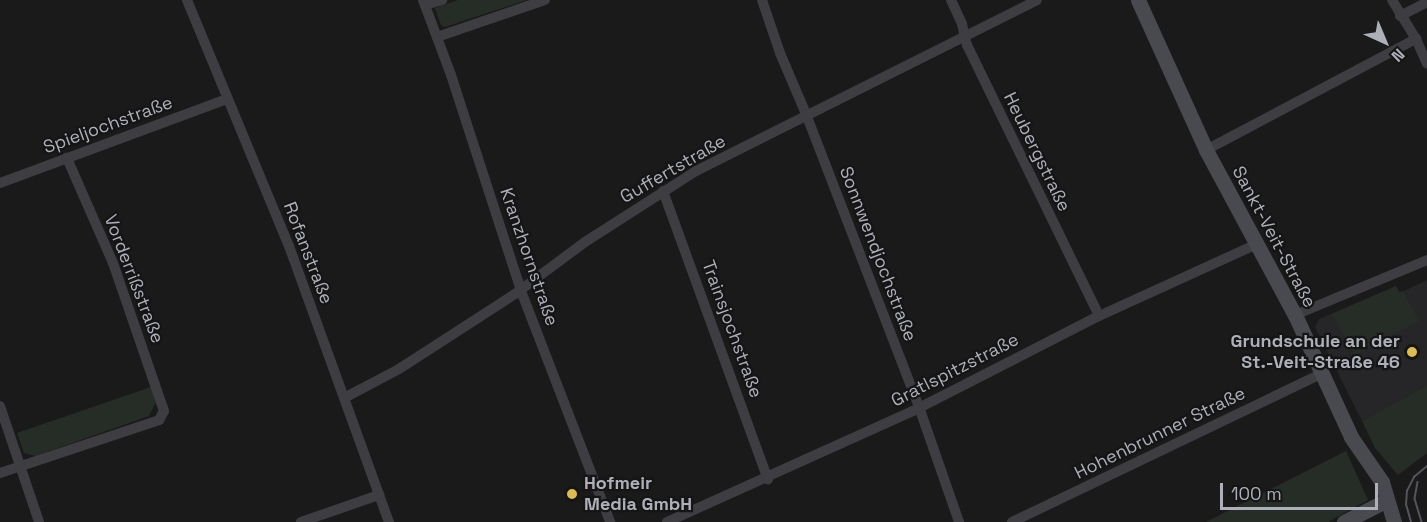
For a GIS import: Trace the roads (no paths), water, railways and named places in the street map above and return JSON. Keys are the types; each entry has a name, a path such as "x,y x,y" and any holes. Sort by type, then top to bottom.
{"street":[{"name":"Rofanstraße","path":"187,0 289,246 389,522"},
{"path":"424,3 442,0"},
{"path":"437,37 545,0"},
{"path":"753,0 761,0"},
{"name":"Sonnwendjochstraße","path":"761,0 919,407 959,522"},
{"name":"Heubergstraße","path":"951,0 965,34 967,45 1099,316"},
{"name":"Guffertstraße","path":"344,398 399,369 521,291 588,240 663,190 806,114 1037,0"},
{"name":"Sankt-Veit-Straße","path":"1138,0 1206,150 1255,245 1295,315 1351,437 1382,482 1394,522"},
{"path":"1392,0 1416,39 1427,64"},
{"path":"1400,16 1427,2"},
{"name":"Kranzhornstraße","path":"424,3 521,291 610,522"},
{"path":"1206,150 1416,39"},
{"name":"Spieljochstraße","path":"0,183 227,99"},
{"name":"Vorderrißstraße","path":"20,466 159,420 164,408 113,263 67,158"},
{"name":"Trainsjochstraße","path":"663,190 768,479"},
{"name":"Gratlspitzstraße","path":"667,522 768,479 919,407 1099,316 1255,245"},
{"path":"1295,315 1305,313 1427,260"},
{"name":"Hohenbrunner Straße","path":"1012,522 1321,374"},
{"path":"0,406 39,522"},
{"path":"0,473 20,466"},
{"path":"301,522 379,495"},
{"path":"1344,522 1387,500"}],"tram line":[{"path":"1411,522 1406,505 1407,491 1414,477 1427,466"},
{"path":"1418,482 1415,499 1422,522"}],"place":[{"name":"Grundschule an der St.-Veit-Straße 46","path":"1412,352"},
{"name":"Hofmeir Media GmbH","path":"572,494"}]}
